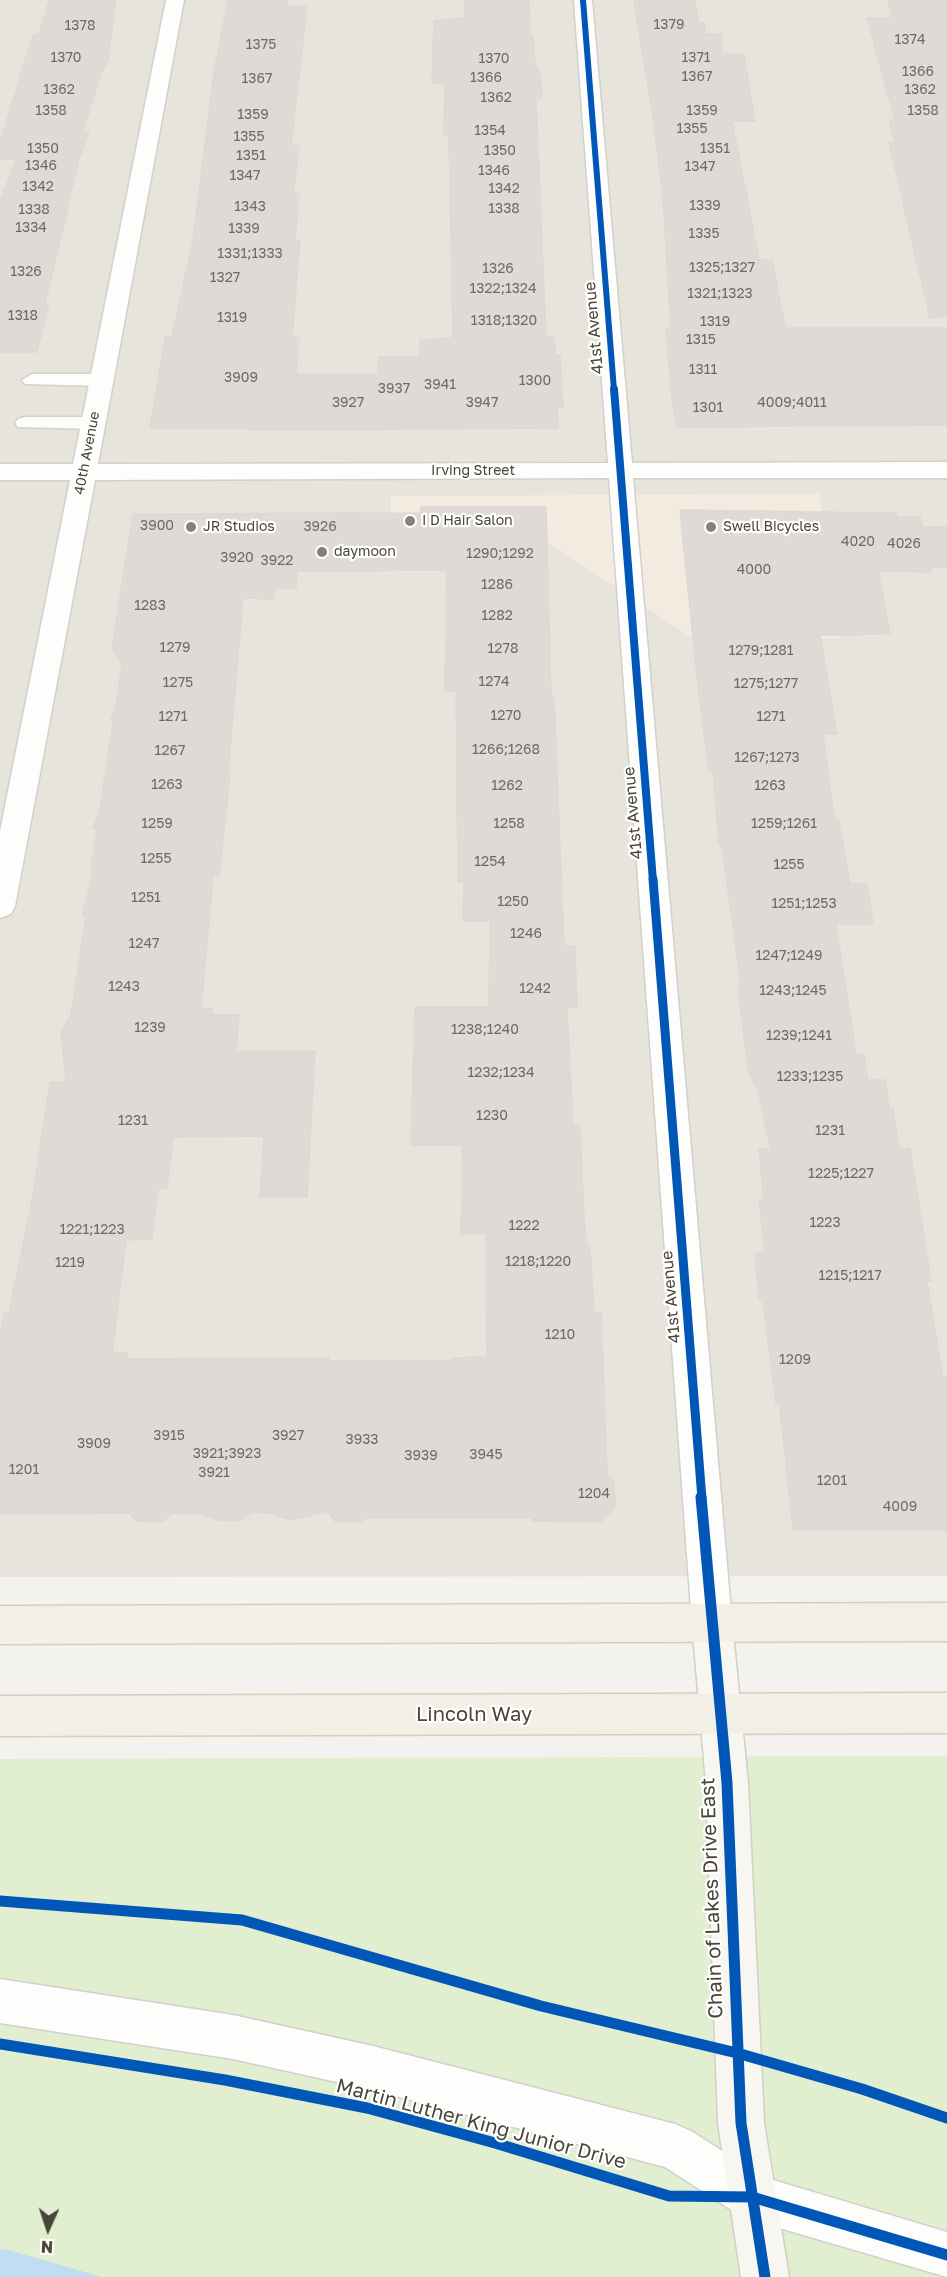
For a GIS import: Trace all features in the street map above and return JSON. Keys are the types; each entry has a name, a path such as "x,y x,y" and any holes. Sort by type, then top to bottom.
{"main road":[{"path":"0,1625 947,1622"},
{"name":"Lincoln Way","path":"0,1716 947,1713"}],"street":[{"name":"40th Avenue","path":"0,906 175,0"},
{"name":"41st Avenue","path":"583,0 712,1623"},
{"name":"Irving Street","path":"0,472 947,470"},
{"name":"Chain of Lakes Drive East","path":"712,1623 727,1784 741,2123 765,2277"},
{"name":"Martin Luther King Junior Drive","path":"0,2001 233,2037 373,2068 675,2147 752,2197 947,2255"}],"lane":[{"path":"32,380 101,380"},
{"path":"25,423 93,423"}],"shaded area":[{"path":"0,0 947,0 947,1576 0,1577","holes":["550,543 840,638 690,636"]},
{"path":"819,494 840,638 690,636 550,543 391,544 391,496"}],"green space":[{"path":"947,1756 947,2277 0,2277 0,1759"}],"water":[{"path":"0,2249 8,2250 102,2277 0,2277"}],"building":[{"path":"49,0 116,0 108,60 102,70 83,131 89,131 79,159 47,295 45,306 49,306 37,352 0,352 0,203 16,159 0,159 0,143 33,35 39,35"},
{"path":"228,0 287,0 287,6 307,6 291,146 299,146 293,194 299,194 295,240 300,240 292,338 299,338 296,374 378,374 379,357 419,357 420,340 453,338 449,136 444,136 445,83 432,83 434,21 465,18 465,0 527,0 529,2 530,35 533,35 535,65 540,72 542,97 536,100 546,337 554,337 555,355 560,355 563,407 557,407 558,428 248,430 248,428 150,428 165,337 172,337 193,240 214,72"},
{"path":"634,0 694,0 699,23 704,23 706,34 721,34 722,54 744,54 755,121 732,121 759,260 772,260 785,328 947,328 947,425 678,427 672,401 666,328 671,328 663,198 653,116"},
{"path":"888,0 947,0 947,316 930,318 889,142 895,142 889,120 895,120 867,18 893,18"},
{"path":"421,507 546,507 551,698 554,698 564,946 575,946 577,1007 567,1007 573,1125 580,1125 584,1218 587,1248 590,1247 594,1313 601,1313 607,1475 614,1481 615,1507 601,1522 532,1521 532,1517 364,1518 360,1522 336,1522 328,1511 291,1520 270,1513 252,1512 241,1520 234,1521 218,1520 202,1514 171,1513 162,1522 136,1521 130,1513 0,1514 0,1339 4,1313 9,1313 32,1201 50,1082 66,1082 61,1032 71,1015 86,916 82,916 93,870 91,868 97,831 93,828 99,814 113,725 111,717 115,711 122,664 112,648 133,514 421,513","holes":["447,570 445,691 456,691 458,882 464,882 463,921 490,921 489,1007 415,1007 411,1145 463,1145 461,1234 486,1234 487,1357 452,1358 453,1360 329,1361 329,1358 126,1359 127,1353 112,1353 126,1240 152,1239 158,1188 167,1188 173,1137 264,1136 260,1197 307,1197 315,1051 236,1051 239,1015 211,1015 212,1008 201,1009 213,876 219,876 230,774 228,774 243,598 274,599 275,588 296,588 297,571"]},
{"path":"680,510 896,513 897,517 920,517 922,527 947,527 947,567 931,567 932,572 878,571 890,634 820,635 837,734 823,734 834,818 838,818 850,884 867,884 873,924 836,924 856,1054 864,1054 868,1080 885,1080 889,1108 893,1108 899,1149 910,1149 931,1281 927,1281 943,1378 947,1377 947,1530 793,1530 780,1407 776,1404 763,1301 759,1300 755,1255 765,1250 759,1200 764,1200 759,1149 771,1149 758,1091 748,1069 738,987 741,987 722,845 719,845 713,770 709,770 698,687"}],"cycle path":[{"path":"583,0 706,1555 727,1783 741,2123 765,2277"},
{"path":"0,1901 242,1920 541,2006 737,2053 862,2089 947,2118"},
{"path":"0,2044 225,2080 367,2108 495,2143 669,2196 752,2197 947,2255"}],"place":[{"name":"I D Hair Salon","path":"410,521"},
{"name":"JR Studios","path":"191,527"},
{"name":"Swell Bicycles","path":"711,527"},
{"name":"daymoon","path":"322,552"}]}
